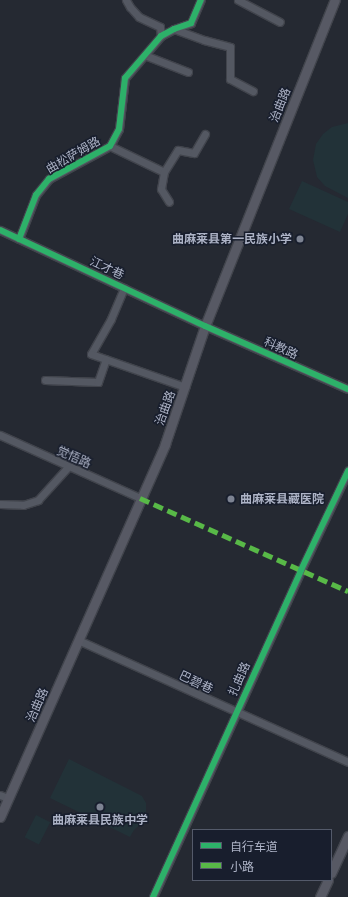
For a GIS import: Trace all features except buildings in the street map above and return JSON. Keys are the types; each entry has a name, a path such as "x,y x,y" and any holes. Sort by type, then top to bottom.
{"main road":[{"name":"治曲路","path":"0,817 4,797 78,640 165,444 205,326 335,0"},
{"path":"332,871 348,836"},
{"path":"320,897 328,881"}],"street":[{"path":"126,0 139,17 160,27 162,36"},
{"name":"曲松萨姆路","path":"19,239 36,195 49,180 110,146 119,129 126,78 162,36 174,29 191,23 201,0"},
{"path":"238,0 280,22"},
{"path":"174,29 204,40 230,47 230,79 254,91"},
{"path":"147,56 188,72"},
{"path":"169,202 161,189 164,172 178,150 194,153 205,134"},
{"path":"110,146 164,172"},
{"name":"江才巷","path":"0,230 205,326"},
{"path":"124,288 111,319 91,354 185,388"},
{"name":"科教路","path":"205,326 348,389"},
{"path":"45,380 98,382 106,359"},
{"name":"觉悟路","path":"0,435 68,467 140,498"},
{"path":"0,504 23,505 38,500 68,467"},
{"name":"扎曲路","path":"153,897 236,712 348,471"},
{"name":"巴碧巷","path":"78,640 348,762"}],"shaded area":[{"path":"348,123 348,198 325,186 317,177 313,160 316,144 323,134 332,127"},
{"path":"302,181 348,202 348,214 340,232 289,209"},
{"path":"69,759 142,796 146,803 146,814 143,822 134,830 130,837 50,798"},
{"path":"36,815 50,822 39,845 25,837"}],"marked path":[{"path":"140,498 348,591"}],"cycle path":[{"path":"19,239 36,195 49,179 110,146 119,129 125,78 161,36 174,29 191,23 201,0"},
{"path":"0,230 205,326 348,389"},
{"path":"153,897 301,570 348,471"}],"place":[{"name":"曲麻莱县第一民族小学","path":"300,239"},
{"name":"曲麻莱县藏医院","path":"231,499"},
{"name":"曲麻莱县民族中学","path":"100,807"}]}
